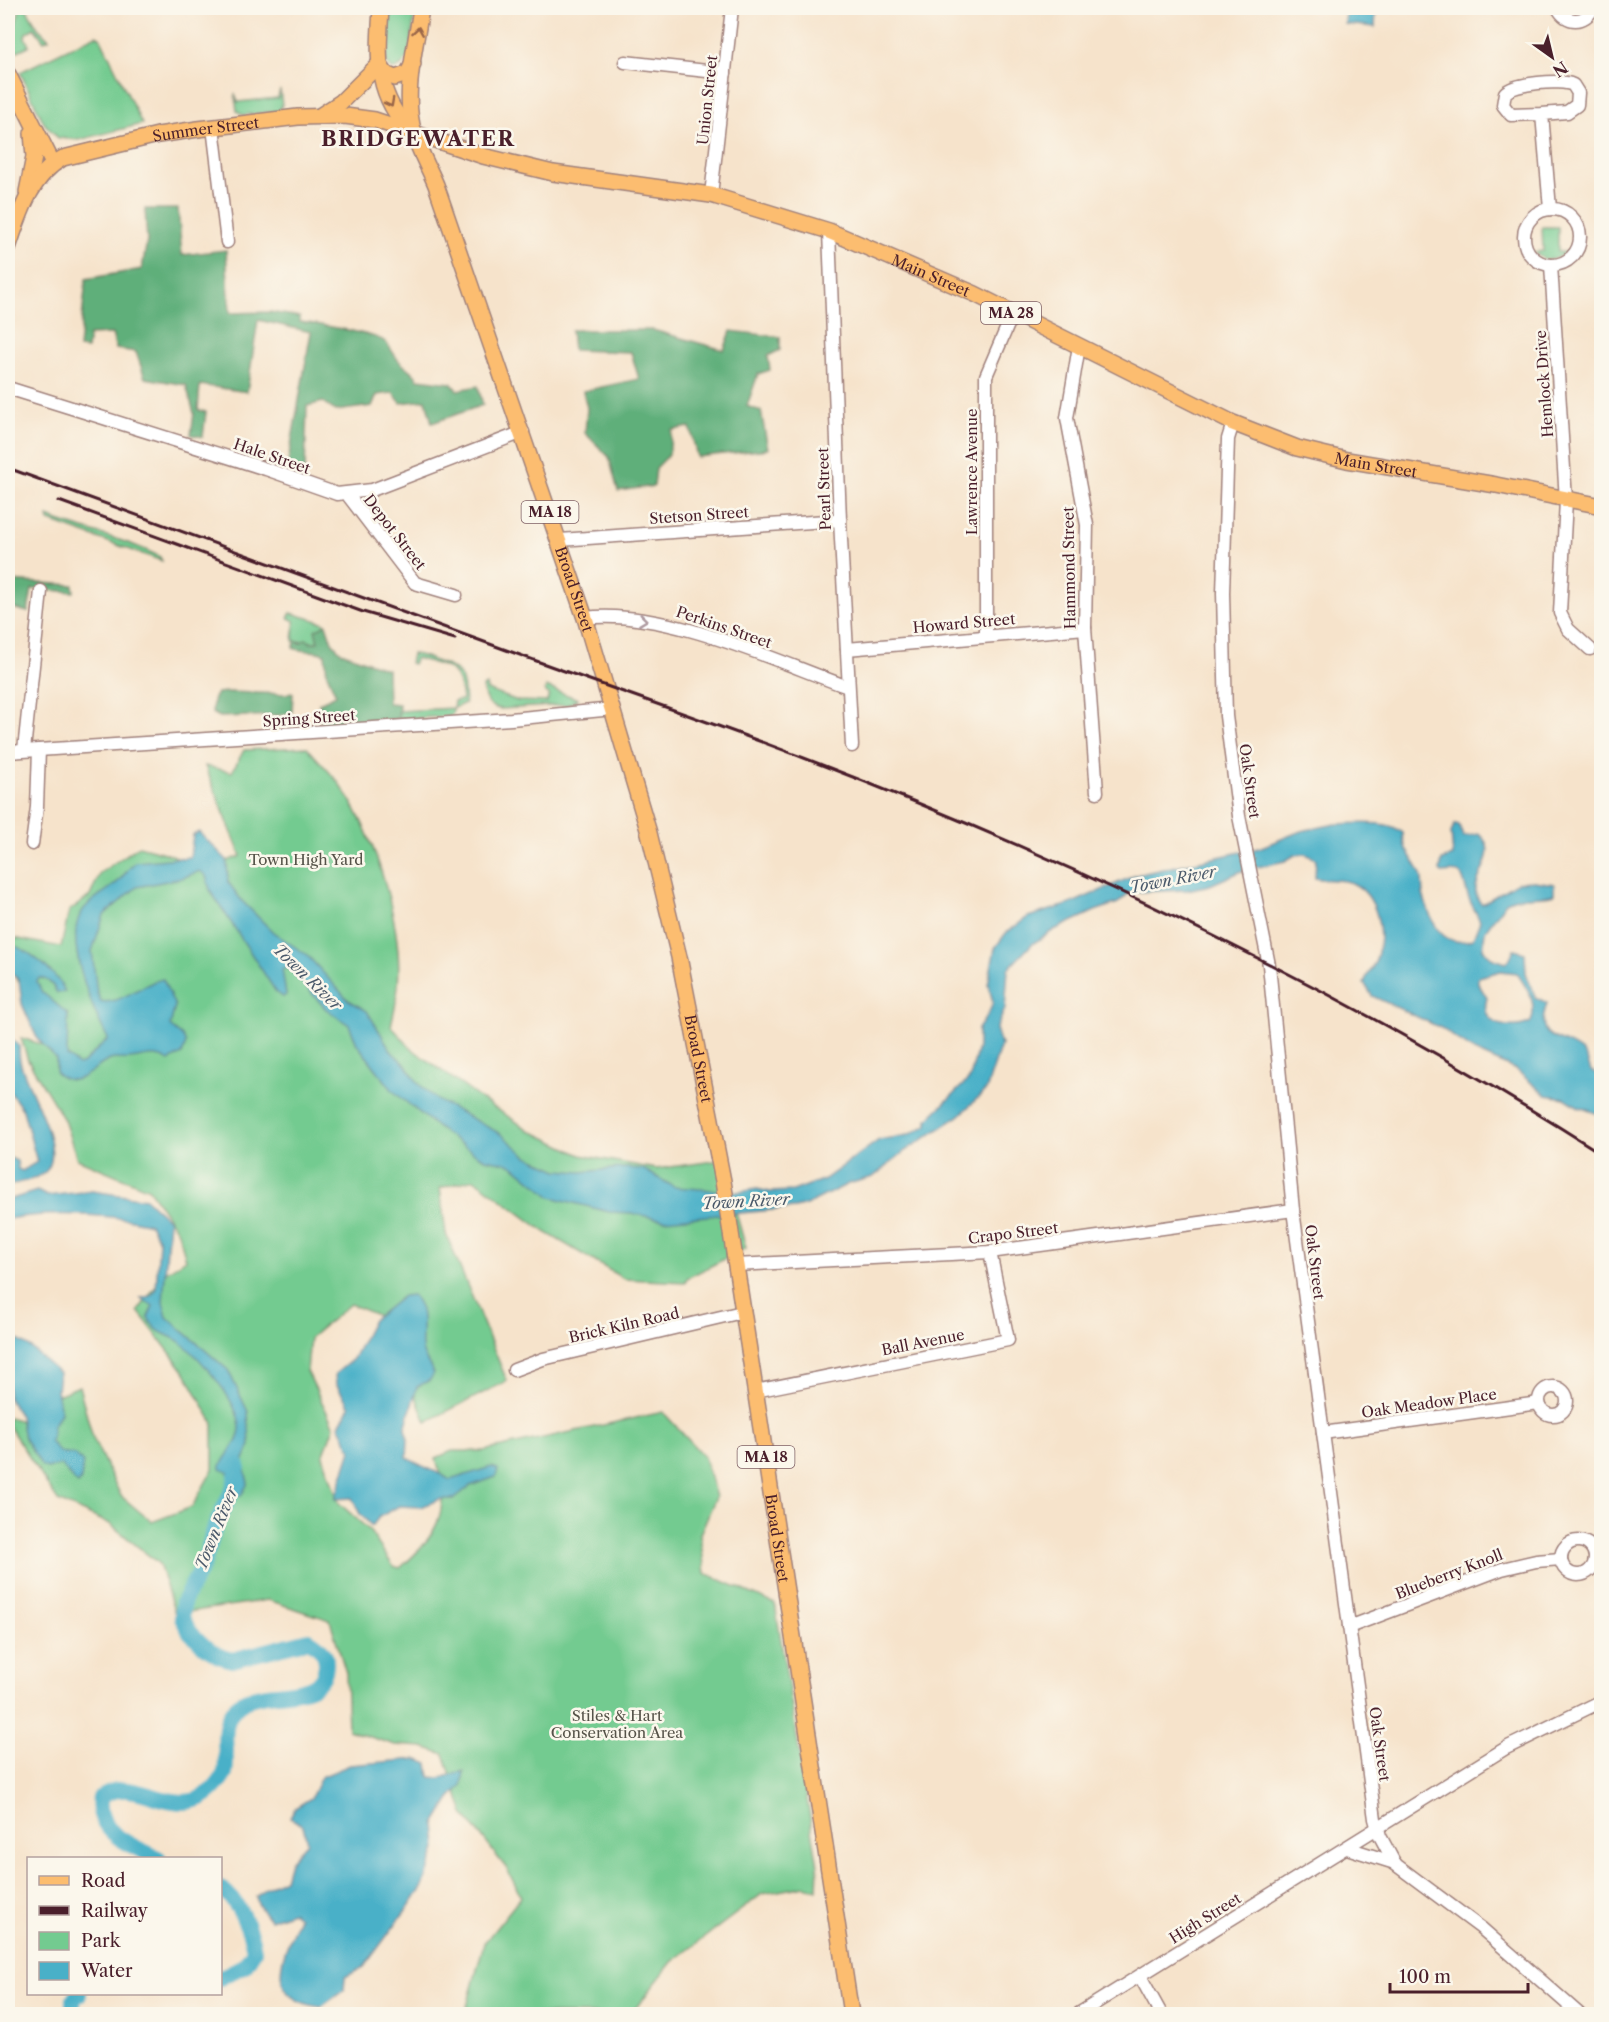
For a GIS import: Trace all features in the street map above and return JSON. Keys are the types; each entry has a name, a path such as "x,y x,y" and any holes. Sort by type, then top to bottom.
{"main road":[{"name":"MA 18","path":"381,8 379,64 387,99 399,118 414,135"},
{"name":"MA 18","path":"414,135 411,107 413,64 421,8"},
{"path":"318,116 341,102 379,64 386,74 395,78 407,74 413,64"},
{"path":"8,78 53,164 37,182 23,206"},
{"path":"8,249 23,206 34,157 27,115"},
{"name":"Summer Street","path":"53,164 86,152 158,135 318,116 361,117 414,135"},
{"name":"Main Street","path":"414,135 483,156 553,173 711,195 830,231 975,294 1233,423 1297,448 1344,460 1496,485 1602,506"},
{"name":"Broad Street","path":"414,135 436,185 560,540 649,833 676,944 723,1181 851,2014"}],"street":[{"name":"Union Street","path":"711,195 732,8"},
{"path":"1558,8 1567,18 1577,21 1587,17 1593,8"},
{"path":"625,62 725,73"},
{"path":"1561,82 1575,87 1579,99 1573,110 1542,114 1511,115 1503,105 1505,93 1515,86 1561,82"},
{"path":"1542,114 1550,209"},
{"path":"213,127 227,242"},
{"path":"1550,209 1561,210 1571,216 1580,236 1578,247 1572,256 1562,263 1551,265 1540,263 1531,256 1524,241 1525,230 1530,219 1539,212 1550,209"},
{"name":"Pearl Street","path":"830,231 840,520 852,746"},
{"name":"Hemlock Drive","path":"1551,265 1566,500 1560,613 1568,629 1590,649"},
{"name":"Lawrence Avenue","path":"986,636 986,376 1013,314"},
{"name":"Hammond Street","path":"1079,346 1067,418 1087,525 1085,628 1097,792"},
{"name":"Hale Street","path":"8,388 219,453 337,494 372,490 523,432"},
{"name":"Oak Street","path":"1233,423 1228,439 1223,581 1226,706 1231,764 1269,966 1293,1210 1377,1829 1395,1864 1501,1945 1549,1991 1579,2014"},
{"name":"Depot Street","path":"347,494 415,583 456,596"},
{"name":"Stetson Street","path":"560,540 840,520"},
{"path":"24,750 41,591"},
{"name":"Perkins Street","path":"585,618 644,620 674,626 848,687"},
{"name":"Howard Street","path":"847,649 1085,628"},
{"name":"Spring Street","path":"8,752 511,719 613,709"},
{"path":"32,844 37,807 39,750"},
{"name":"Crapo Street","path":"735,1265 990,1252 1293,1210"},
{"name":"Ball Avenue","path":"755,1391 1008,1340 990,1252"},
{"name":"Brick Kiln Road","path":"514,1370 543,1359 742,1312"},
{"name":"Oak Meadow Place","path":"1323,1432 1539,1403"},
{"name":"Blueberry Knoll","path":"1349,1627 1502,1569 1536,1561 1561,1559"},
{"name":"High Street","path":"1078,2014 1506,1748 1602,1701"},
{"path":"1347,1848 1395,1864"},
{"path":"1140,1976 1161,2014"}],"green space":[{"path":"20,8 26,8 38,28 49,39 44,41 34,28 26,33 25,37 29,46 16,52 9,50"},
{"path":"388,8 415,8 409,54 405,62 392,69 386,62"},
{"path":"96,35 100,37 142,124 79,140 58,138 44,123 20,72"},
{"path":"280,90 282,105 279,111 243,115 237,111 235,94 238,102 278,98"},
{"path":"145,209 178,209 182,255 226,250 230,313 270,312 300,317 300,322 344,329 378,338 386,343 399,361 418,379 451,383 457,390 478,386 483,405 432,423 426,400 401,403 393,393 377,395 372,406 335,411 323,402 307,406 305,472 287,468 311,332 258,320 247,392 200,385 198,410 206,412 203,437 191,435 194,413 186,385 145,378 136,352 116,349 112,334 89,335 87,349 79,348 86,279 142,269 147,241"},
{"path":"1542,227 1558,227 1558,252 1566,252 1558,258 1550,260 1542,258 1534,252 1543,251"},
{"path":"571,330 653,330 724,350 731,331 780,337 780,350 768,356 770,370 758,374 747,406 761,411 768,449 697,457 690,427 672,430 669,455 656,468 654,486 618,491 609,457 585,433 587,408 583,391 639,379 631,352 573,350"},
{"path":"48,517 147,550 160,557 162,561 49,521"},
{"path":"8,581 73,585 74,592 32,589 28,612 8,607"},
{"path":"291,613 325,623 318,642 293,641 295,621 288,618"},
{"path":"326,624 332,642 341,652 387,669 388,703 399,704 398,719 325,724 321,722 319,703 336,695 327,674 325,654 293,648 296,640 300,643 306,639 311,643 318,642 315,630"},
{"path":"412,654 421,655 451,667 460,675 465,703 454,708 451,716 398,719 399,711 453,708 454,701 462,700 458,680 449,669 416,658 413,664 410,663"},
{"path":"486,685 487,690 518,701 547,702 549,694 545,692 546,687 578,699 567,705 500,709 487,701 483,687"},
{"path":"291,692 293,693 292,712 282,715 220,717 212,713 213,700 217,693 286,694"},
{"name":"Stiles & Hart Conservation Area","path":"307,747 339,783 355,810 367,834 386,888 393,916 399,970 397,999 391,1026 412,1049 481,1099 529,1130 581,1155 656,1169 721,1160 746,1248 687,1278 685,1282 624,1279 545,1232 474,1179 440,1188 446,1234 507,1381 426,1422 404,1368 394,1322 350,1304 310,1338 307,1371 334,1427 323,1456 339,1503 369,1530 393,1566 400,1568 413,1556 424,1544 438,1520 442,1492 436,1458 452,1451 483,1451 663,1412 704,1457 716,1497 700,1534 705,1573 775,1604 818,1866 817,1890 805,1886 762,1894 672,1962 631,2014 465,2014 484,1943 521,1897 507,1869 464,1814 444,1754 423,1747 395,1745 348,1730 346,1673 330,1620 268,1600 175,1614 159,1564 110,1524 58,1501 8,1425 8,1417 49,1428 58,1395 79,1386 93,1438 121,1496 152,1522 192,1507 213,1469 213,1423 184,1371 138,1311 165,1273 186,1259 178,1232 149,1189 77,1159 64,1120 28,1060 21,1038 44,1045 36,1002 8,969 8,937 61,947 69,911 90,896 100,873 139,846 172,855 205,869 241,856 205,766 232,772 244,750"}],"water":[{"path":"1346,8 1376,9 1375,27 1345,24"},
{"path":"1371,823 1389,826 1403,833 1407,851 1421,875 1423,894 1433,922 1445,937 1453,941 1462,942 1473,939 1480,921 1461,875 1455,872 1442,873 1440,871 1442,860 1453,856 1451,833 1455,824 1459,825 1463,837 1479,834 1486,843 1488,851 1486,861 1476,888 1477,896 1482,904 1518,882 1534,881 1554,884 1554,894 1512,899 1506,902 1485,931 1483,949 1493,959 1505,963 1514,950 1525,953 1526,973 1535,997 1547,1003 1544,1016 1546,1032 1583,1053 1591,1071 1601,1075 1601,1115 1579,1107 1565,1098 1546,1095 1516,1070 1474,1051 1441,1028 1372,996 1364,983 1376,960 1379,947 1379,926 1373,905 1368,896 1352,883 1315,878 1316,859 1305,854 1244,870 1210,885 1187,890 1130,892 1118,903 1054,930 1032,944 1008,969 1005,1009 996,1029 1001,1045 986,1090 959,1116 905,1151 873,1177 848,1184 806,1205 795,1208 664,1220 631,1213 609,1212 551,1197 511,1164 485,1159 438,1128 393,1091 357,1044 349,1025 326,1009 289,968 282,969 286,995 283,997 276,992 210,890 206,876 200,871 182,878 137,887 104,915 92,951 97,993 101,1001 115,1000 163,979 175,1006 170,1026 182,1036 186,1043 182,1054 169,1061 159,1056 112,1059 78,1079 64,1078 56,1073 56,1059 37,1038 22,1004 19,980 8,970 8,945 24,950 41,962 62,985 65,992 57,993 48,981 39,978 37,982 42,992 68,1014 67,1056 78,1065 83,1063 108,1039 95,1012 78,960 76,928 80,915 87,905 117,883 136,862 190,857 193,835 199,832 227,860 228,882 242,901 273,932 307,955 347,999 367,1011 392,1052 404,1063 419,1084 437,1100 501,1134 527,1156 558,1170 581,1172 623,1168 643,1169 674,1187 739,1192 757,1189 770,1192 793,1191 825,1179 879,1140 908,1135 928,1125 928,1119 970,1078 978,1047 978,1029 989,1013 993,1002 988,984 995,948 1006,933 1028,917 1070,904 1136,875 1259,848 1301,831 1336,824","holes":["1501,971 1517,973 1528,990 1532,1002 1531,1022 1515,1026 1498,1024 1487,1015 1487,998 1478,983 1478,977"]},
{"path":"8,1037 19,1046 21,1065 44,1119 52,1149 51,1161 42,1175 8,1187 8,1157 17,1161 18,1169 22,1171 37,1162 23,1110 8,1089"},
{"path":"37,1191 47,1196 92,1191 146,1199 169,1220 163,1302 167,1317 228,1370 248,1412 250,1445 243,1462 248,1483 241,1496 234,1487 228,1472 220,1469 239,1434 238,1417 233,1406 226,1393 198,1358 180,1342 155,1328 148,1317 153,1306 141,1298 151,1296 156,1290 159,1241 150,1224 117,1218 79,1215 41,1215 8,1219 8,1200"},
{"path":"412,1295 420,1306 422,1350 434,1373 430,1380 417,1387 405,1429 408,1439 407,1457 450,1480 491,1467 498,1469 496,1477 470,1486 454,1499 440,1499 421,1507 399,1506 379,1517 372,1526 360,1514 352,1498 335,1499 351,1450 339,1425 350,1407 336,1384 335,1374 353,1359 373,1320 403,1296"},
{"path":"8,1334 30,1347 59,1373 57,1391 61,1413 53,1425 51,1442 59,1452 75,1455 83,1462 81,1480 77,1484 61,1465 47,1468 42,1466 24,1438 20,1416 8,1398"},
{"path":"416,1759 428,1764 430,1777 440,1778 464,1771 462,1786 452,1796 435,1824 437,1846 423,1887 364,1967 345,1977 344,1990 321,2007 302,2002 290,1995 283,1985 281,1974 287,1947 299,1918 292,1912 270,1920 259,1906 256,1897 264,1889 285,1879 290,1861 307,1842 303,1825 290,1818 295,1808 311,1798 321,1777 350,1765"}],"waterway":[{"name":"Town River","path":"156,1857 127,1843 109,1829 100,1810 100,1798 115,1791 130,1790 178,1802 194,1800 210,1792 225,1773 227,1722 236,1707 246,1700 259,1696 288,1693 314,1686 322,1678 326,1665 322,1650 309,1640 232,1660 219,1656 204,1646 190,1632 182,1618 183,1602 204,1563 215,1527 234,1487 238,1466"},
{"name":"Town River","path":"222,1889 243,1916 254,1951 245,1965 222,1977"},
{"name":"Town River","path":"73,2014 73,2000 78,1995"}],"railway":[{"path":"8,468 767,744 1010,842 1112,888 1313,986 1507,1095 1602,1154"},
{"path":"59,501 363,612 455,639"}],"district":[{"name":"BRIDGEWATER","path":"418,138"}],"park label":[{"name":"Town High Yard","path":"306,859"}]}
